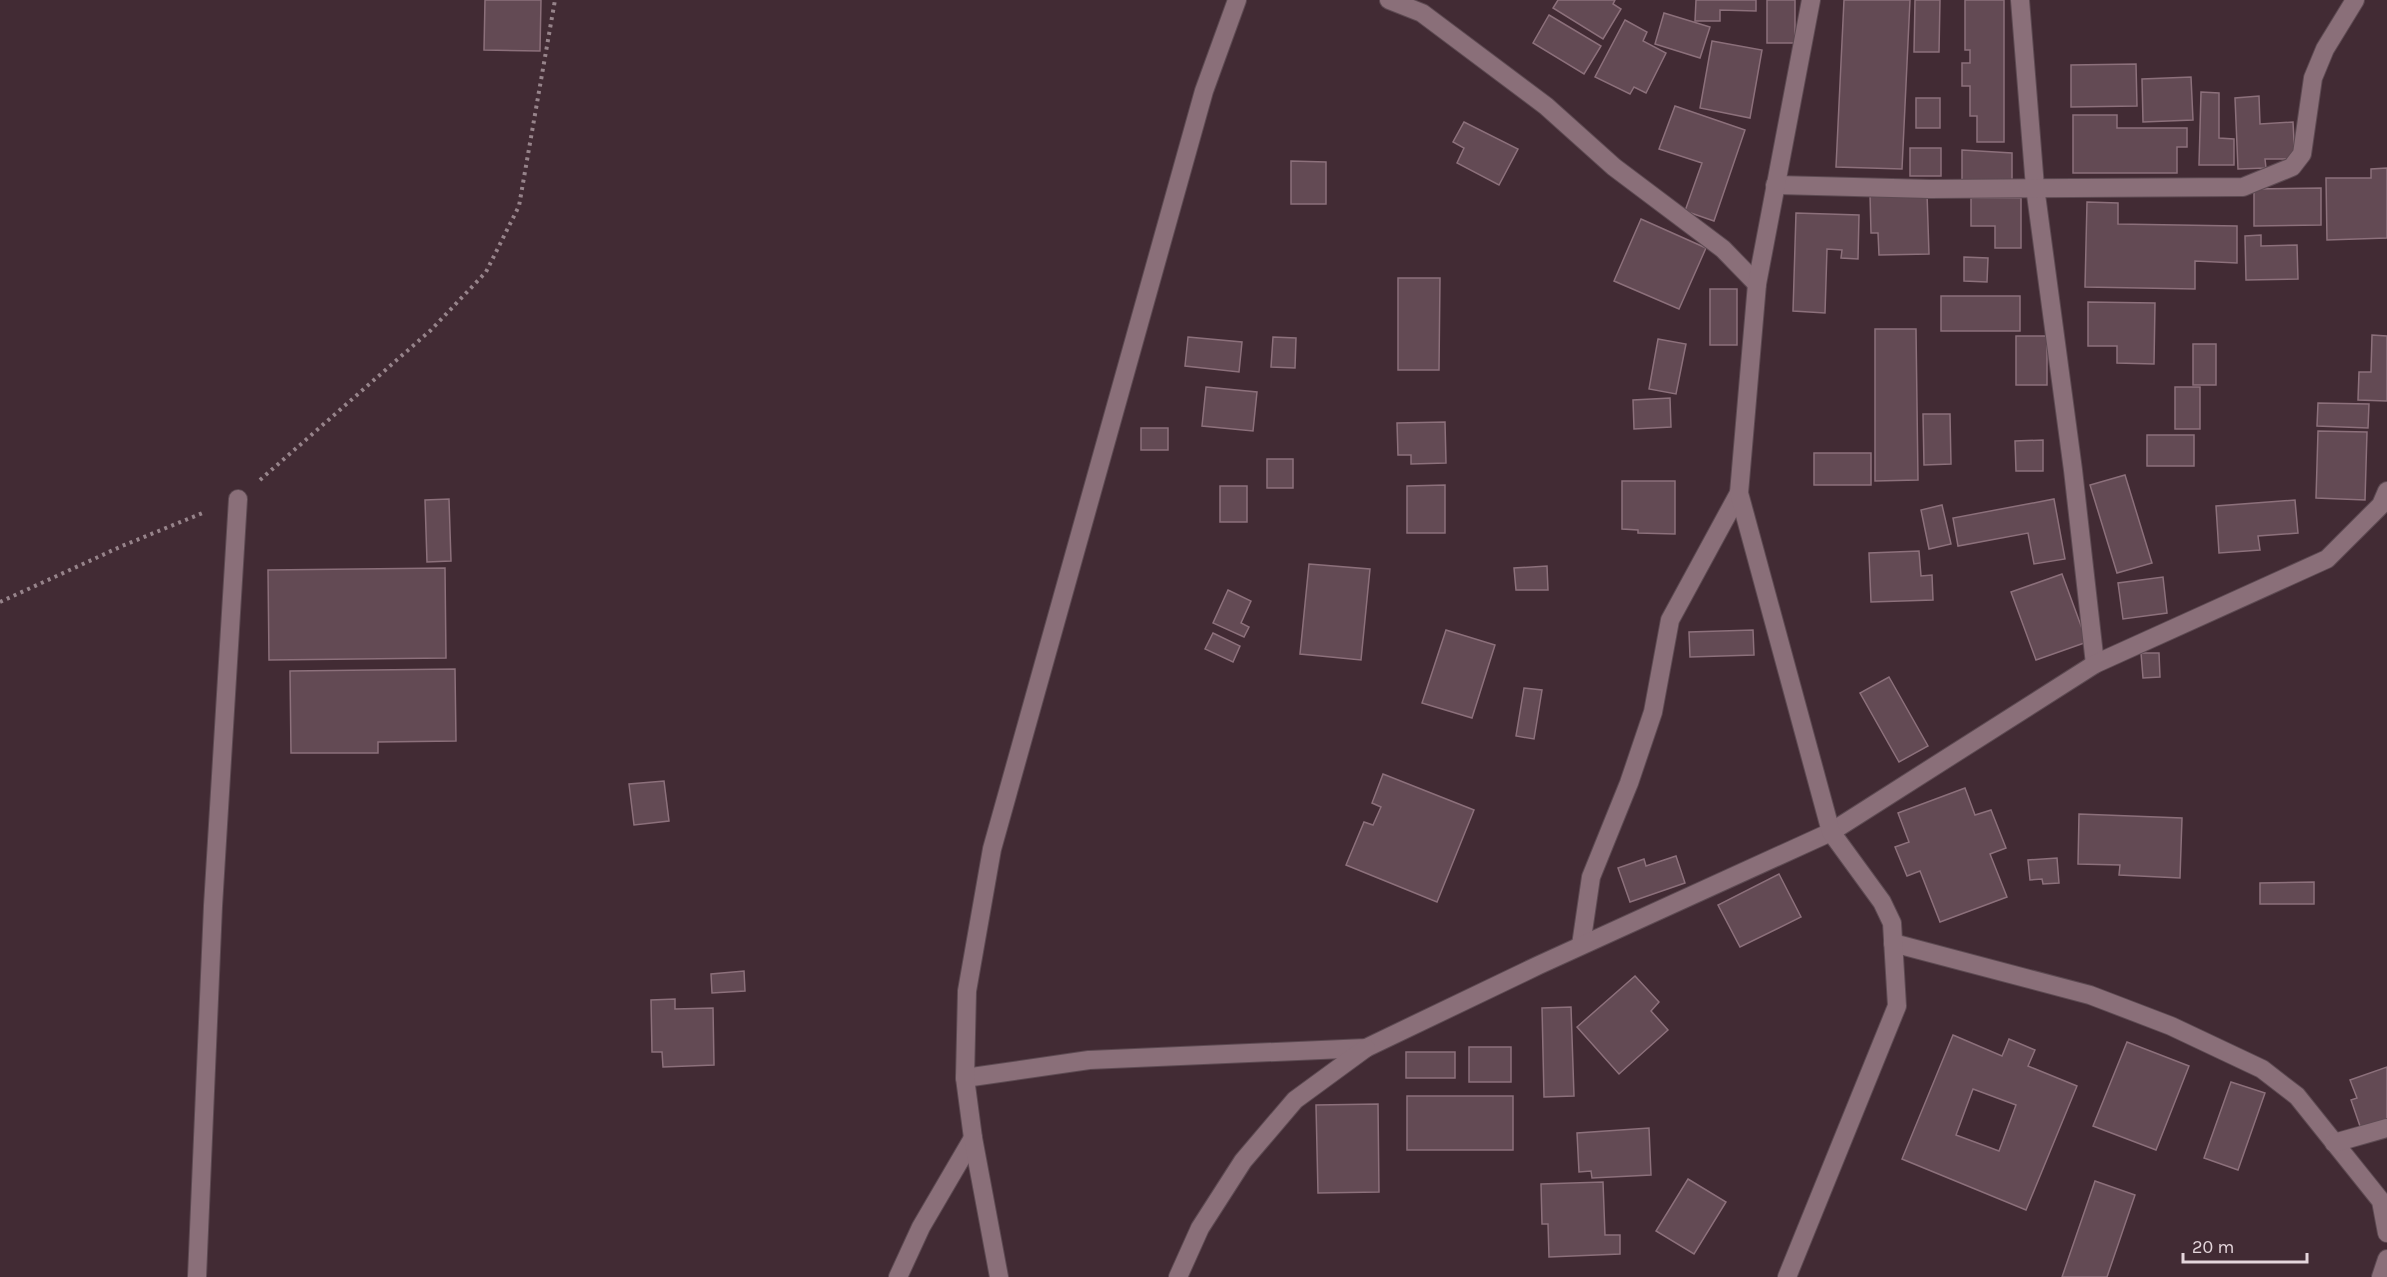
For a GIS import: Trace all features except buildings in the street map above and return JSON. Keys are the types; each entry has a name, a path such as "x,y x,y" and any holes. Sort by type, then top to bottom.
{"street":[{"path":"999,1277 973,1138 965,1078 967,991 992,849 1204,91 1237,0"},
{"path":"1389,0 1422,13 1546,106 1614,167 1723,249 1758,284"},
{"path":"1787,1277 1897,1006 1892,923 1882,902 1831,832 1739,493 1758,284 1811,0"},
{"path":"2020,0 2035,187 2073,470 2095,664"},
{"path":"1775,185 1930,189 2243,187 2292,167 2302,154 2313,78 2325,49 2355,0"},
{"path":"1178,1277 1200,1228 1250,1152 1295,1100 1366,1048 1581,945 1831,832 2095,664 2327,559 2381,505 2387,491"},
{"path":"1581,945 1591,877 1629,783 1653,712 1670,620 1739,493"},
{"path":"197,1277 213,906 238,499"},
{"path":"1893,943 2090,995 2171,1026 2262,1069 2297,1096 2381,1201 2387,1233"},
{"path":"965,1078 1089,1060 1366,1048"},
{"path":"2334,1143 2387,1128"},
{"path":"898,1277 921,1227 973,1138"},
{"path":"2381,1277 2387,1259"}],"path":[{"path":"0,602 122,546 238,499 431,330 486,272 519,206 555,0"}]}
